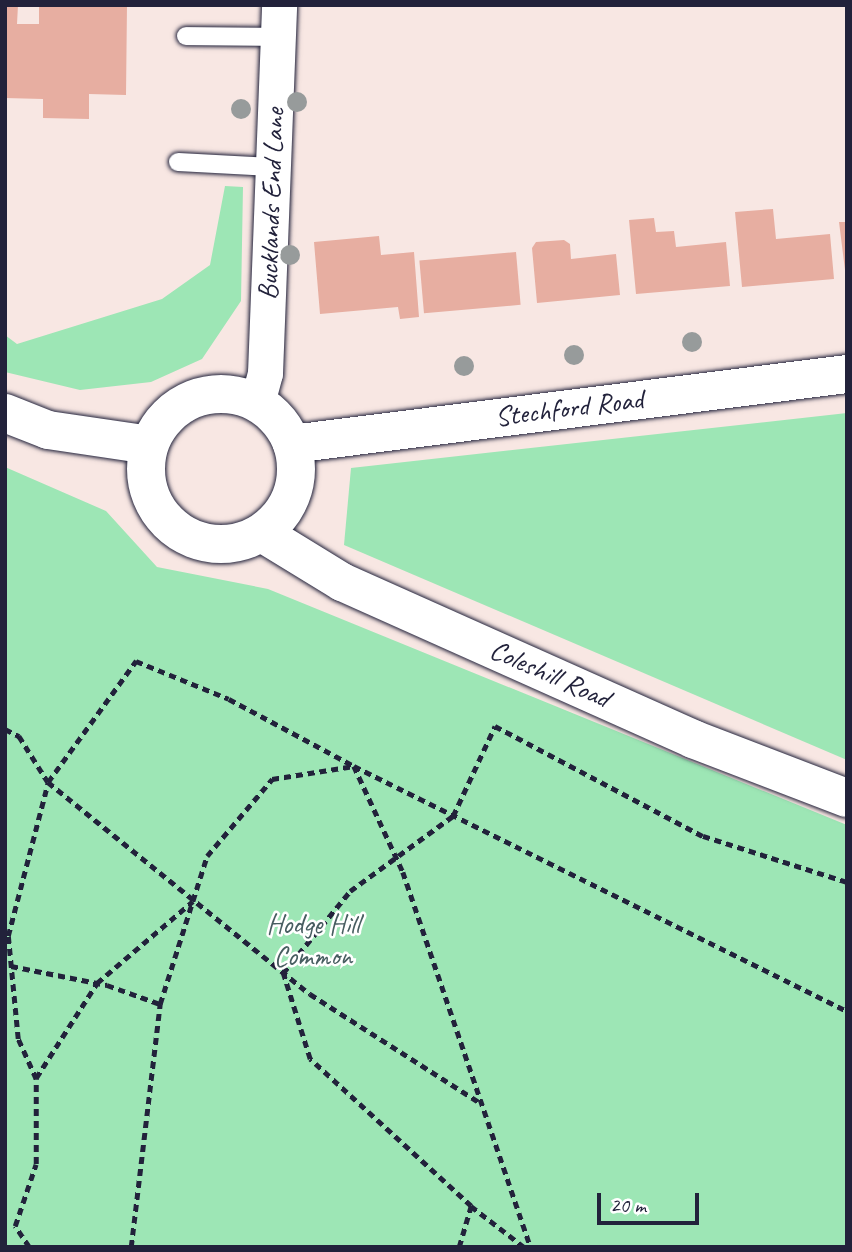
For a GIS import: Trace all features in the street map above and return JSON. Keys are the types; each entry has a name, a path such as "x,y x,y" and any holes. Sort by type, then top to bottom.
{"main road":[{"name":"Stechford Road","path":"292,444 847,374"},
{"path":"232,394 257,403 272,414 292,444 297,469 292,494 280,516 262,533 240,543 217,545 194,540 174,529 158,512 148,491 145,467 149,445 162,422 181,404 206,395 232,394"},
{"path":"5,413 48,430 149,445"},
{"name":"Coleshill Road","path":"262,533 342,582 693,739 847,798"}],"street":[{"name":"Bucklands End Lane","path":"257,403 265,373 278,21"}],"lane":[{"path":"187,36 278,21"},
{"path":"178,162 272,167"}],"path":[{"path":"29,1247 15,1226 36,1164 36,1079 18,1039 8,936 48,782 136,661 229,699 453,816 847,1011"},
{"path":"282,973 350,891 453,816 495,726 703,836 847,883"},
{"path":"5,729 19,736 48,782 282,973 482,1104"},
{"path":"354,766 397,859 531,1247"},
{"path":"131,1247 160,1004 207,856 272,779 354,766"},
{"path":"36,1079 97,984 193,901"},
{"path":"11,966 97,984 160,1004"},
{"path":"282,973 310,1059 471,1206 524,1247"},
{"path":"459,1247 471,1206"}],"green space":[{"path":"225,186 243,187 241,301 202,359 151,382 80,390 5,372 5,335 17,344 162,299 210,265"},
{"path":"847,413 847,760 344,545 351,468"},
{"name":"Hodge Hill Common","path":"5,467 106,511 157,567 268,589 847,825 847,1247 5,1247"}],"building":[{"path":"5,5 18,5 17,24 39,24 39,5 127,5 126,95 89,94 89,119 43,118 43,99 5,98"},
{"path":"773,209 776,239 830,234 834,279 742,287 735,212"},
{"path":"654,218 656,232 674,231 676,247 726,242 730,286 636,294 629,220"},
{"path":"839,222 847,222 847,270 845,270"},
{"path":"379,236 381,255 414,252 419,317 400,319 398,307 320,314 314,242"},
{"path":"564,240 570,244 571,259 616,254 620,295 537,303 532,248 536,242"},
{"path":"516,252 521,305 424,313 419,260"}]}
